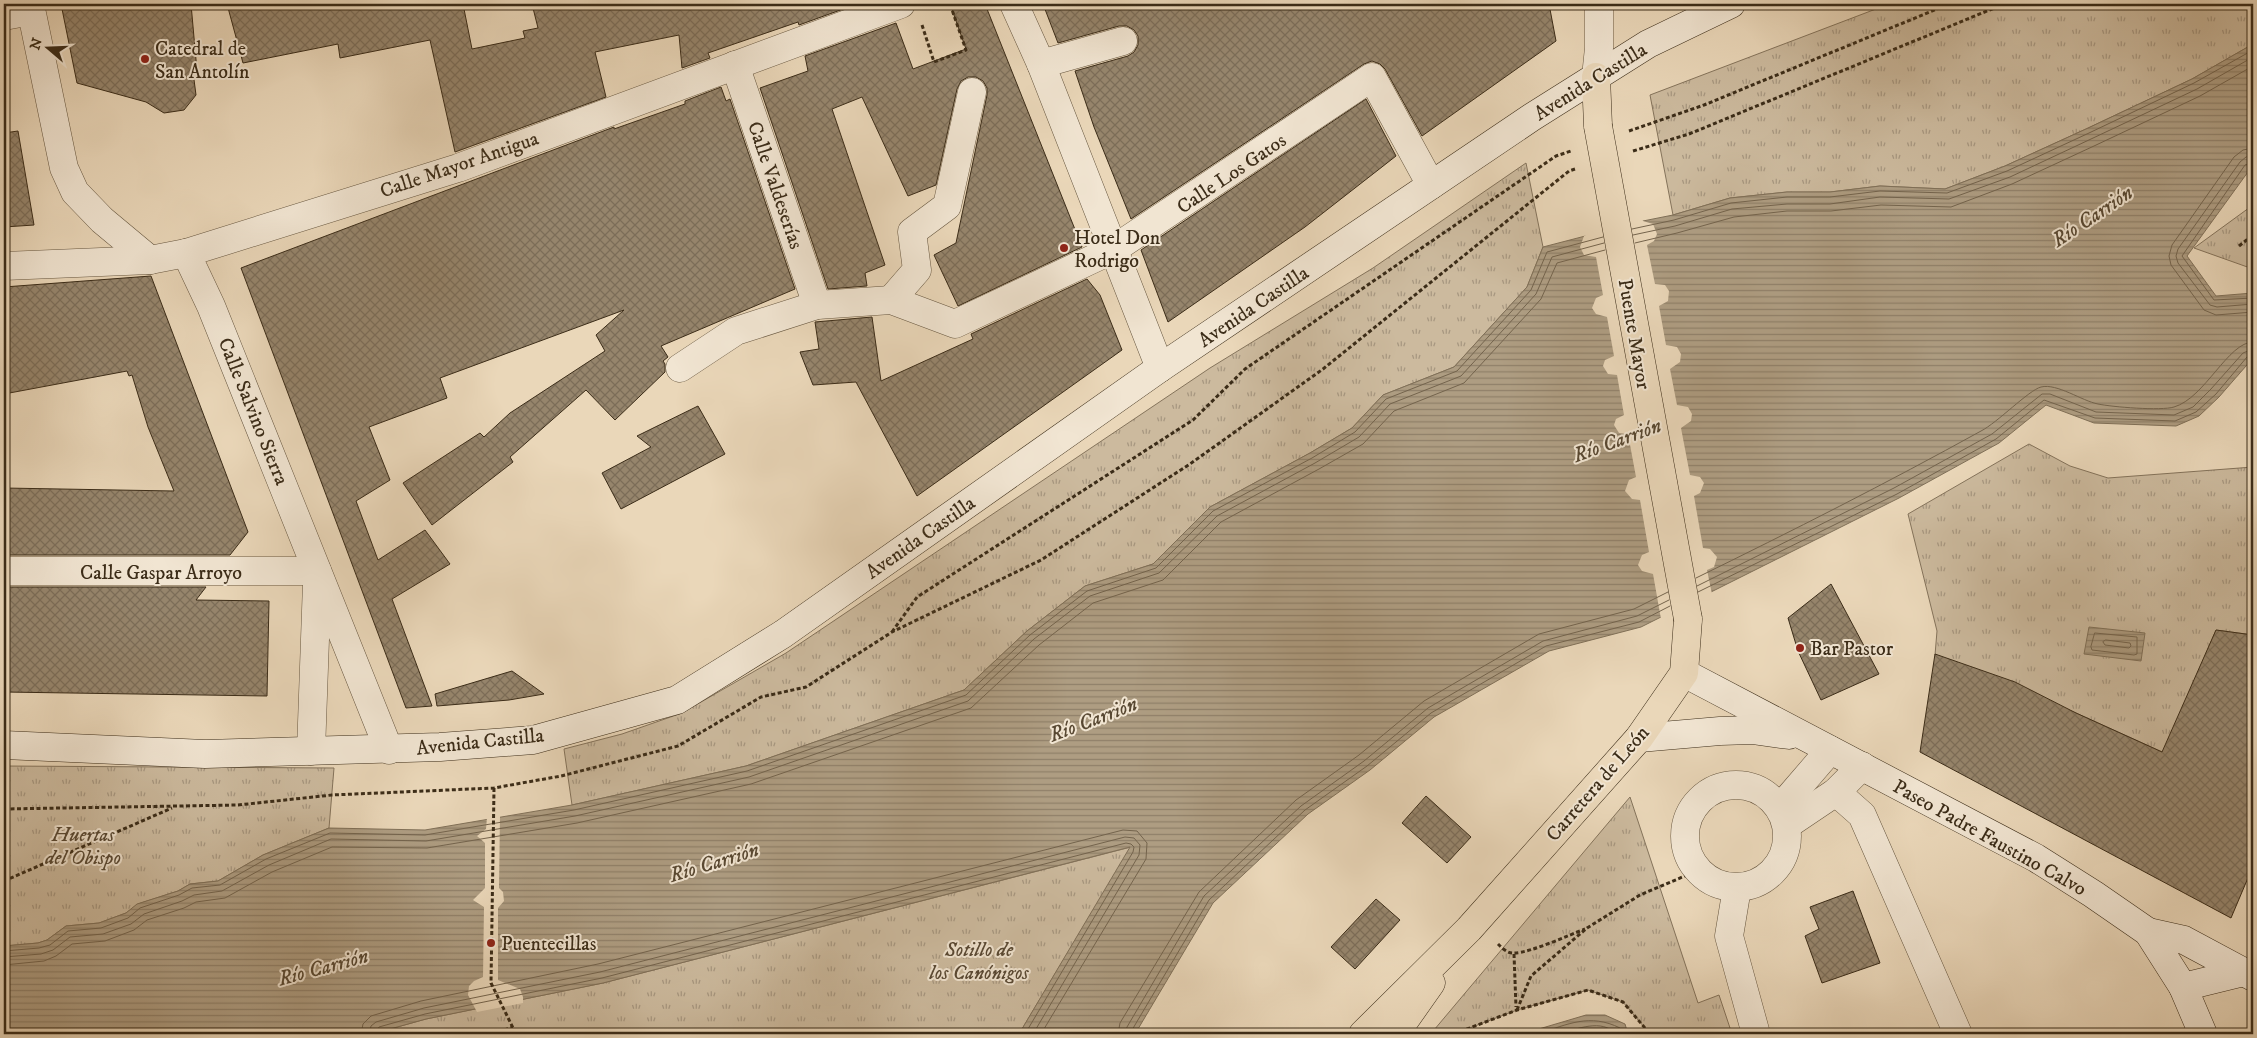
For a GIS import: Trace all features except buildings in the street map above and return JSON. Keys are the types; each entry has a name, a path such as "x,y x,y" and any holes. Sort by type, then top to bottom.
{"highway":[{"name":"Puente Mayor","path":"1596,77 1609,130 1688,619 1684,673"},
{"name":"Carretera de León","path":"1363,1034 1469,928 1639,738 1684,673"},
{"name":"Carretera de León","path":"1395,1034 1469,928"}],"street":[{"path":"1014,4 1041,64 1160,368"},
{"path":"1596,77 1599,48 1599,4"},
{"name":"Avenida Castilla","path":"4,745 205,754 389,750 533,740 677,700 783,634 1160,368 1431,185 1648,44 1732,4"},
{"path":"4,16 30,7 57,142 64,168 75,192 102,220 150,260"},
{"name":"Calle Mayor Antigua","path":"4,266 150,260 186,253 458,168 734,65 911,12"},
{"path":"1041,64 1122,42"},
{"name":"Calle Valdeserías","path":"734,65 817,305"},
{"name":"Calle Los Gatos","path":"891,300 955,324 1114,249 1372,77 1431,185"},
{"path":"680,368 736,331 817,305 891,300 917,270 912,232 947,206 972,92"},
{"name":"Calle Salvino Sierra","path":"186,253 211,306 389,750"},
{"name":"Calle Gaspar Arroyo","path":"4,571 317,571"},
{"name":"Calle Salvino Sierra","path":"311,751 317,571"},
{"name":"Paseo Padre Faustino Calvo","path":"1684,673 1752,708 1804,738 1862,766 2036,858 2148,932 2183,987 2203,1034"},
{"name":"Paseo Padre Faustino Calvo","path":"1639,738 1752,730 1804,738"},
{"path":"1783,817 1830,750"},
{"path":"1783,817 1836,792 1862,766"},
{"path":"1735,784 1753,787 1768,795 1783,817 1786,848 1776,868 1752,886 1736,888 1719,885 1703,876 1692,862 1685,846 1685,828 1691,811 1702,797 1717,788 1735,784"},
{"path":"1836,792 1862,815 1958,1034"},
{"path":"1736,888 1729,936 1756,1034"},
{"path":"2148,932 2184,940 2249,975"},
{"path":"2183,987 2249,975"}],"path":[{"path":"911,12 934,62 966,50 950,4"},
{"path":"1609,130 1704,104 1949,4"},
{"path":"1625,154 1689,134 2004,4"},
{"path":"1575,149 1556,156 1245,369 1193,420 917,597 892,632 1041,560 1190,464 1323,369 1503,222 1569,170 1578,168"},
{"path":"2239,246 2253,235"},
{"path":"494,788 491,983 516,1034"},
{"path":"4,809 238,805 332,795"},
{"path":"4,881 174,807"},
{"path":"1516,1010 1531,976 1588,928 1640,894 1699,870"},
{"path":"1496,942 1505,950 1514,954 1542,946 1588,928"},
{"path":"1514,954 1516,1010"},
{"path":"1462,1034 1467,1029 1516,1010 1588,990 1623,1002 1650,1034"},
{"path":"492,1034 514,1027"}],"green space":[{"path":"1889,4 2253,4 2253,44 2192,79 2086,129 2005,166 1945,189 1880,186 1830,192 1787,192 1730,198 1673,215 1650,95"},
{"path":"1526,163 1543,247 1527,287 1454,367 1383,395 1352,428 1210,507 1153,564 1085,586 1027,631 964,690 746,766 572,805 564,749 622,734 682,713 786,653 1210,368 1373,268"},
{"path":"2253,205 2253,269 2194,248"},
{"path":"2029,444 2070,466 2108,478 2253,467 2253,635 2216,630 2174,727 2189,764 2076,713 1935,655 1937,631 1908,514"},
{"name":"Huertas del Obispo","path":"4,766 334,768 329,828 263,855 218,881 190,884 178,891 138,904 126,913 99,923 66,926 47,940 38,943 4,946"},
{"path":"1630,797 1698,1003 1719,995 1732,1034 1650,1034 1623,1002 1588,990 1517,1010 1467,1029 1463,1034 1436,1034 1434,1030"},
{"name":"Sotillo de los Canónigos","path":"1131,847 1019,1034 372,1034 426,1019 603,983"}],"water":[{"name":"Río Carrión","path":"2253,44 2253,165 2187,256 2216,296 2253,293 2253,358 2219,397 2199,416 2176,426 2094,423 2046,405 1999,443 1899,498 1641,627 1549,651 1434,717 1370,770 1308,814 1213,903 1135,1034 1019,1034 1130,847 603,983 426,1019 372,1034 4,1034 4,946 38,943 47,940 66,926 99,923 126,913 137,904 178,891 190,884 218,881 263,855 329,828 425,830 572,805 746,766 964,690 1027,631 1085,586 1153,564 1210,507 1352,428 1383,395 1454,367 1527,287 1543,247 1673,215 1730,198 1787,192 1830,192 1880,186 1945,189 2005,166 2086,129 2192,79"},
{"path":"2089,627 2145,633 2141,661 2084,654"},
{"path":"1586,1015 1605,1015 1625,1024 1628,1034 1522,1034"}],"pier":[{"path":"1642,219 1653,224 1657,234 1654,241 1647,245 1655,284 1665,285 1669,291 1668,301 1659,306 1666,345 1677,347 1681,354 1680,362 1670,369 1677,405 1688,407 1692,414 1691,421 1681,428 1690,475 1700,477 1704,483 1700,493 1694,496 1703,548 1710,549 1717,557 1714,567 1707,570 1712,594 1661,619 1653,574 1642,571 1638,565 1642,555 1649,552 1640,500 1632,499 1625,491 1629,480 1636,477 1628,434 1619,433 1614,425 1616,419 1624,415 1617,375 1608,374 1603,366 1605,360 1614,356 1607,317 1596,314 1592,308 1596,298 1603,295 1596,257 1584,255 1580,247 1584,236 1591,232"},
{"name":"Puentecillas","path":"500,815 499,888 503,892 504,901 498,908 498,980 520,989 523,1003 477,1012 468,995 469,986 474,981 483,977 484,907 473,900 485,888 485,843 477,836 486,829 487,817"}],"place":[{"name":"Catedral de San Antolín","path":"145,59"},
{"name":"Hotel Don Rodrigo","path":"1064,248"},
{"name":"Bar Pastor","path":"1800,648"},
{"name":"Puentecillas","path":"491,943"}]}
